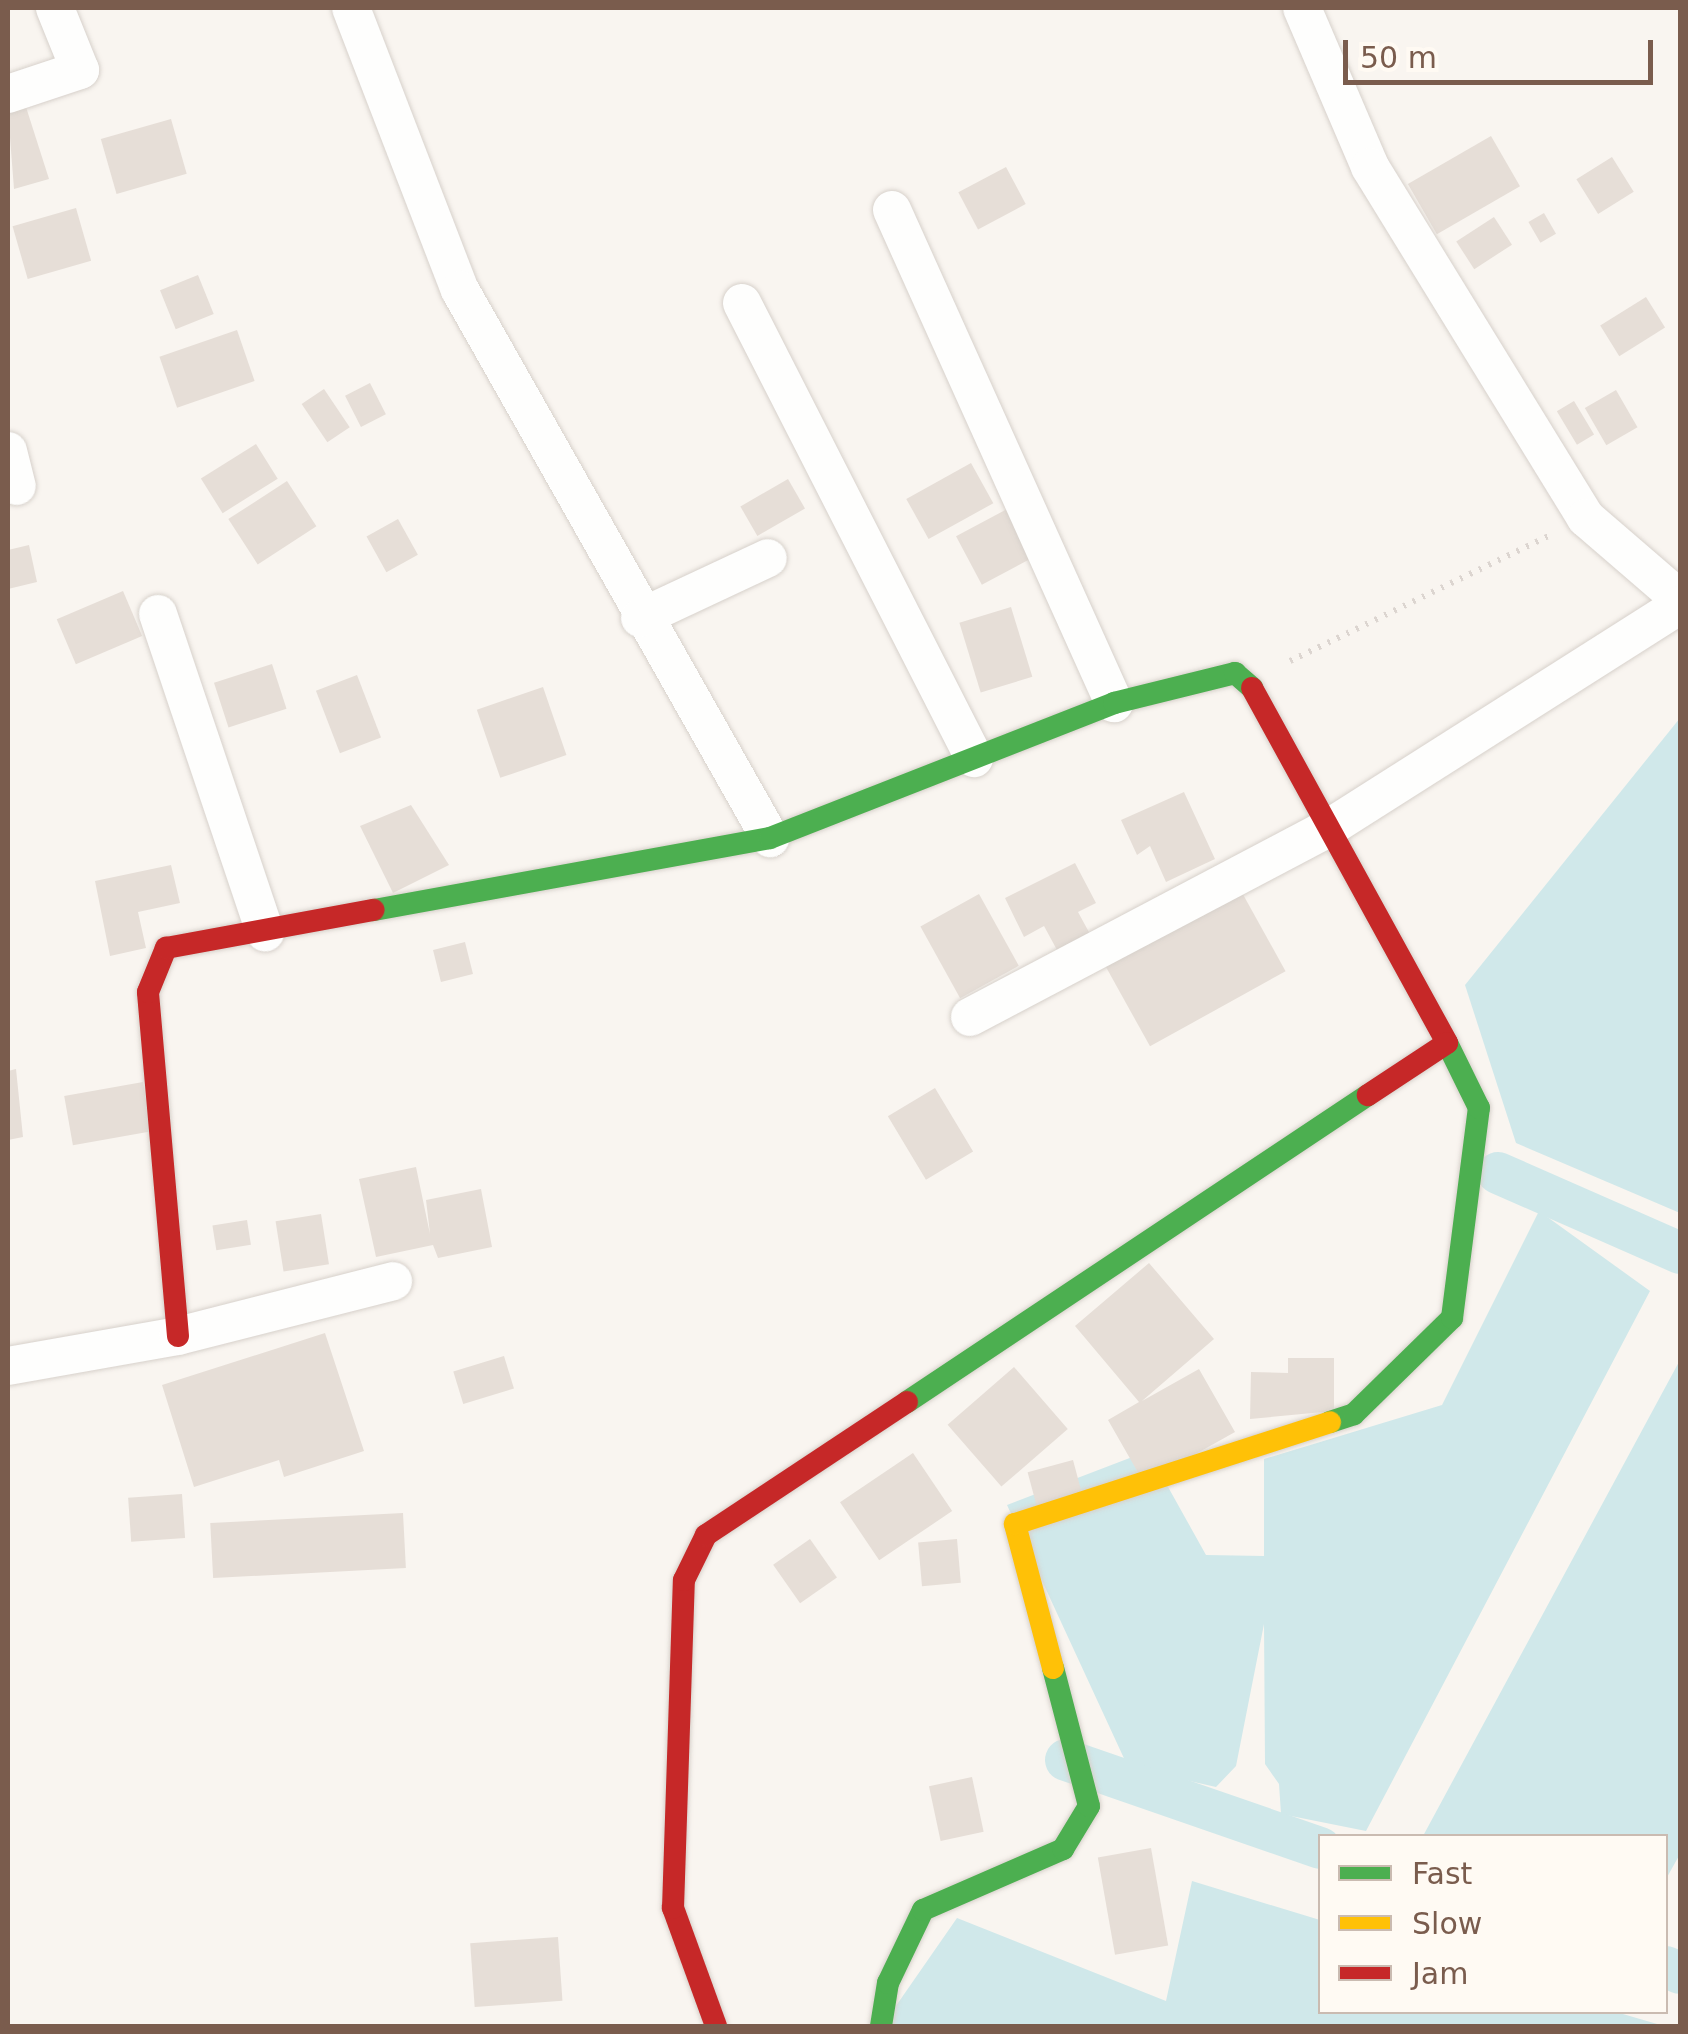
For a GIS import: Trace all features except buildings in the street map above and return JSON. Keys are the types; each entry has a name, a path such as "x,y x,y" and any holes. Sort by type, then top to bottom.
{"street":[{"path":"8,94 80,70 55,8"},
{"path":"351,8 460,290 640,618 770,838"},
{"path":"970,1017 1332,826 1680,602 1586,518 1370,167 1302,8"},
{"path":"892,210 1114,703"},
{"path":"742,303 974,758"},
{"path":"640,618 768,558"},
{"path":"158,614 264,932"},
{"path":"178,1336 148,992 166,948 770,838 1114,703 1235,673 1249,682 1332,826 1479,1108 1452,1318 1354,1414 1014,1524 1089,1806 1063,1849 923,1910 888,1983 881,2026"},
{"path":"716,2026 673,1908 684,1580 706,1536 1446,1043"},
{"path":"8,1366 178,1336 392,1281"}],"path":[{"path":"1249,682 1586,518"}],"water":[{"path":"1680,718 1680,1213 1516,1143 1465,985"},
{"path":"1539,1211 1650,1291 1366,1831 1281,1814 1279,1784 1265,1764 1264,1624 1236,1766 1216,1787 1128,1767 1007,1505 1148,1451 1206,1555 1264,1556 1264,1459 1442,1405"},
{"path":"1680,1360 1680,1854 1668,1875 1668,1834 1424,1834"},
{"path":"1192,1881 1318,1919 1318,2014 1623,2014 1664,2026 882,2026 957,1918 1166,2001"}],"waterway":[{"path":"1498,1173 1680,1253"},
{"path":"1066,1760 1318,1847"},
{"path":"1668,1968 1680,1973"}],"traffic: fast":[{"path":"374,910 770,838 1114,703 1235,673 1252,688"},
{"path":"1330,1422 1354,1414 1452,1318 1479,1108 1447,1043"},
{"path":"907,1402 1368,1095"},
{"path":"881,2026 888,1983 923,1910 1063,1849 1089,1806 1053,1668"}],"traffic: slow":[{"path":"1053,1668 1015,1524 1330,1422"}],"traffic: jam":[{"path":"1252,688 1447,1043 1368,1095"},
{"path":"178,1336 148,992 166,948 374,910"},
{"path":"716,2026 673,1908 684,1580 706,1535 907,1402"}]}
